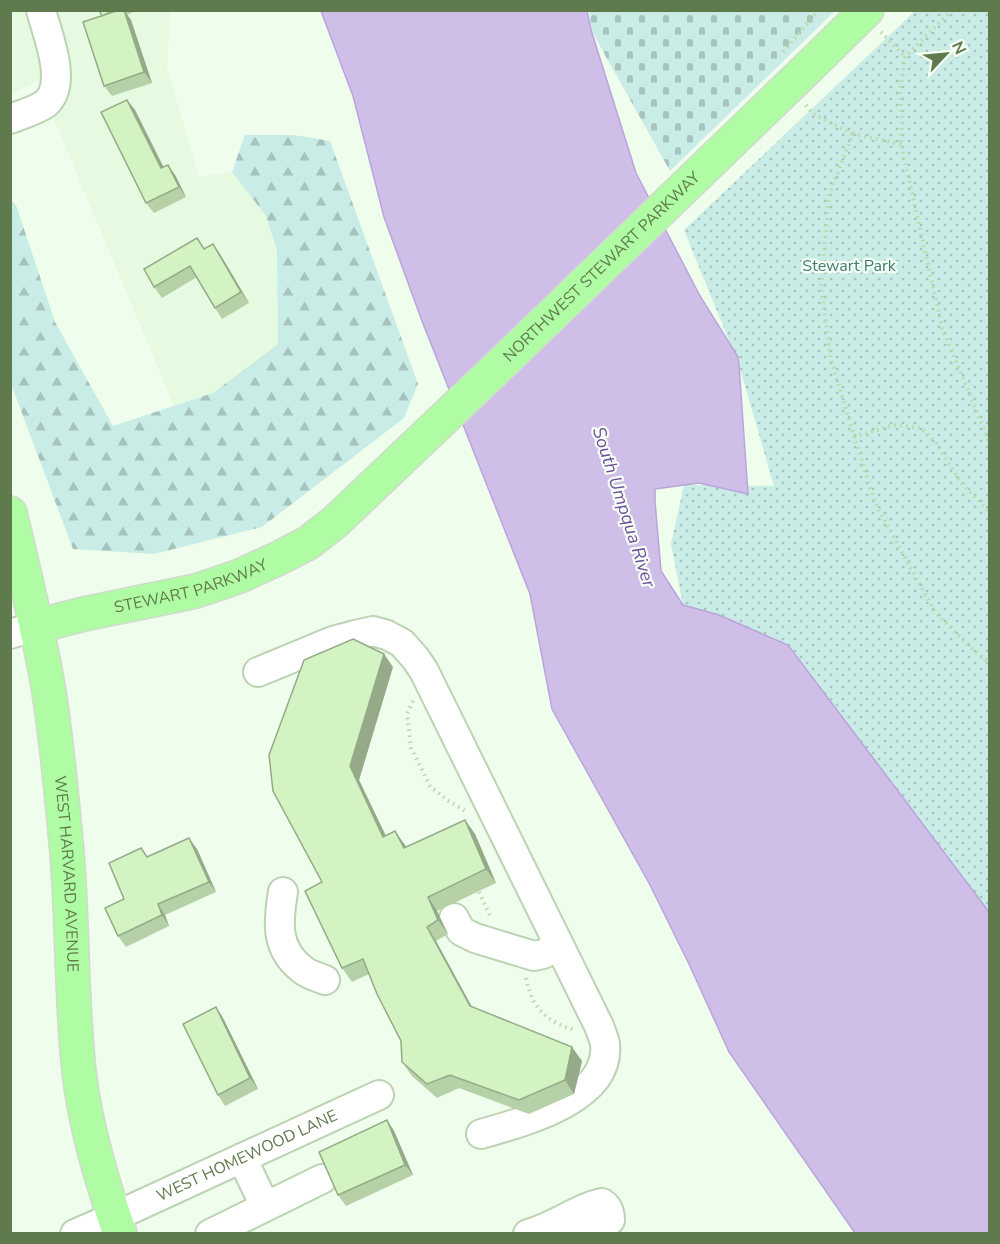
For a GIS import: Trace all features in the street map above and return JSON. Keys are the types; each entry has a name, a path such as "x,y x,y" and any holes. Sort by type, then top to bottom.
{"main road":[{"name":"NORTHWEST STEWART PARKWAY","path":"335,522 865,12"},
{"name":"WEST HARVARD AVENUE","path":"10,513 24,630 48,687 60,781 67,856 73,1004 79,1072 88,1124 117,1226"},
{"name":"STEWART PARKWAY","path":"24,630 84,614 196,591 240,576 308,543 335,522"}],"street":[{"path":"10,119 44,105 53,95 56,81 55,61 40,10"},
{"path":"258,672 355,634 373,631 402,643 416,658 430,685 601,1033 605,1044 604,1060 598,1076 587,1089 576,1097 532,1118 481,1134"},
{"path":"283,892 278,918 280,935 286,951 305,972 325,980"},
{"path":"454,918 461,931 475,938 534,956 559,946"},
{"name":"WEST HOMEWOOD LANE","path":"75,1233 117,1226 242,1158 380,1095"},
{"path":"242,1158 265,1206"},
{"path":"210,1233 322,1179"},
{"path":"528,1233 543,1230 571,1216"}],"path":[{"path":"952,10 905,57 900,91 901,144 942,327 990,444"},
{"path":"865,12 905,57"},
{"path":"901,144 853,134 829,194 821,286 831,361 875,503 935,612 974,651 990,663"},
{"path":"854,437 894,425 921,428 936,442 961,483 990,512"},
{"path":"430,685 416,695 407,714 411,748 430,786 471,815"},
{"path":"528,954 525,970 529,993 545,1017 560,1026 578,1031 601,1033"}],"shaded area":[{"path":"11,11 170,11 167,68 199,177 232,172 266,216 277,250 278,344 213,393 174,406 38,81 11,94"}],"green space":[{"path":"589,11 835,11 670,171 591,30"},
{"name":"Stewart Park","path":"915,11 989,11 989,912 683,605 671,544 684,485 774,486 739,365 684,230"},
{"path":"245,135 294,135 330,141 418,384 404,418 262,527 154,554 73,549 11,384 11,200 16,205 55,322 113,426 213,393 278,344 277,250 266,216 232,172"}],"water":[{"name":"South Umpqua River","path":"321,11 587,11 636,173 700,296 738,357 748,494 699,483 655,489 661,571 683,605 719,615 788,645 989,912 989,1233 855,1233 729,1052 650,885 552,709 530,594 422,321 384,217 353,96"}],"building":[{"path":"99,10 115,10 102,16"},
{"path":"124,10 144,72 104,86 83,22"},
{"path":"127,100 161,168 168,165 179,187 146,203 101,112"},
{"path":"197,238 204,249 213,244 241,292 215,308 190,266 154,287 144,269"},
{"path":"353,639 384,654 350,766 383,837 395,831 404,848 465,820 486,869 428,897 438,920 427,927 470,1006 572,1047 565,1080 519,1100 450,1075 427,1084 402,1062 401,1041 377,994 363,959 342,968 305,891 322,882 273,791 269,755 304,660"},
{"path":"189,838 209,882 158,904 162,915 118,936 105,908 124,899 109,863 141,848 147,857"},
{"path":"216,1007 250,1078 218,1095 183,1024"},
{"path":"387,1120 405,1165 338,1195 319,1152"}]}
